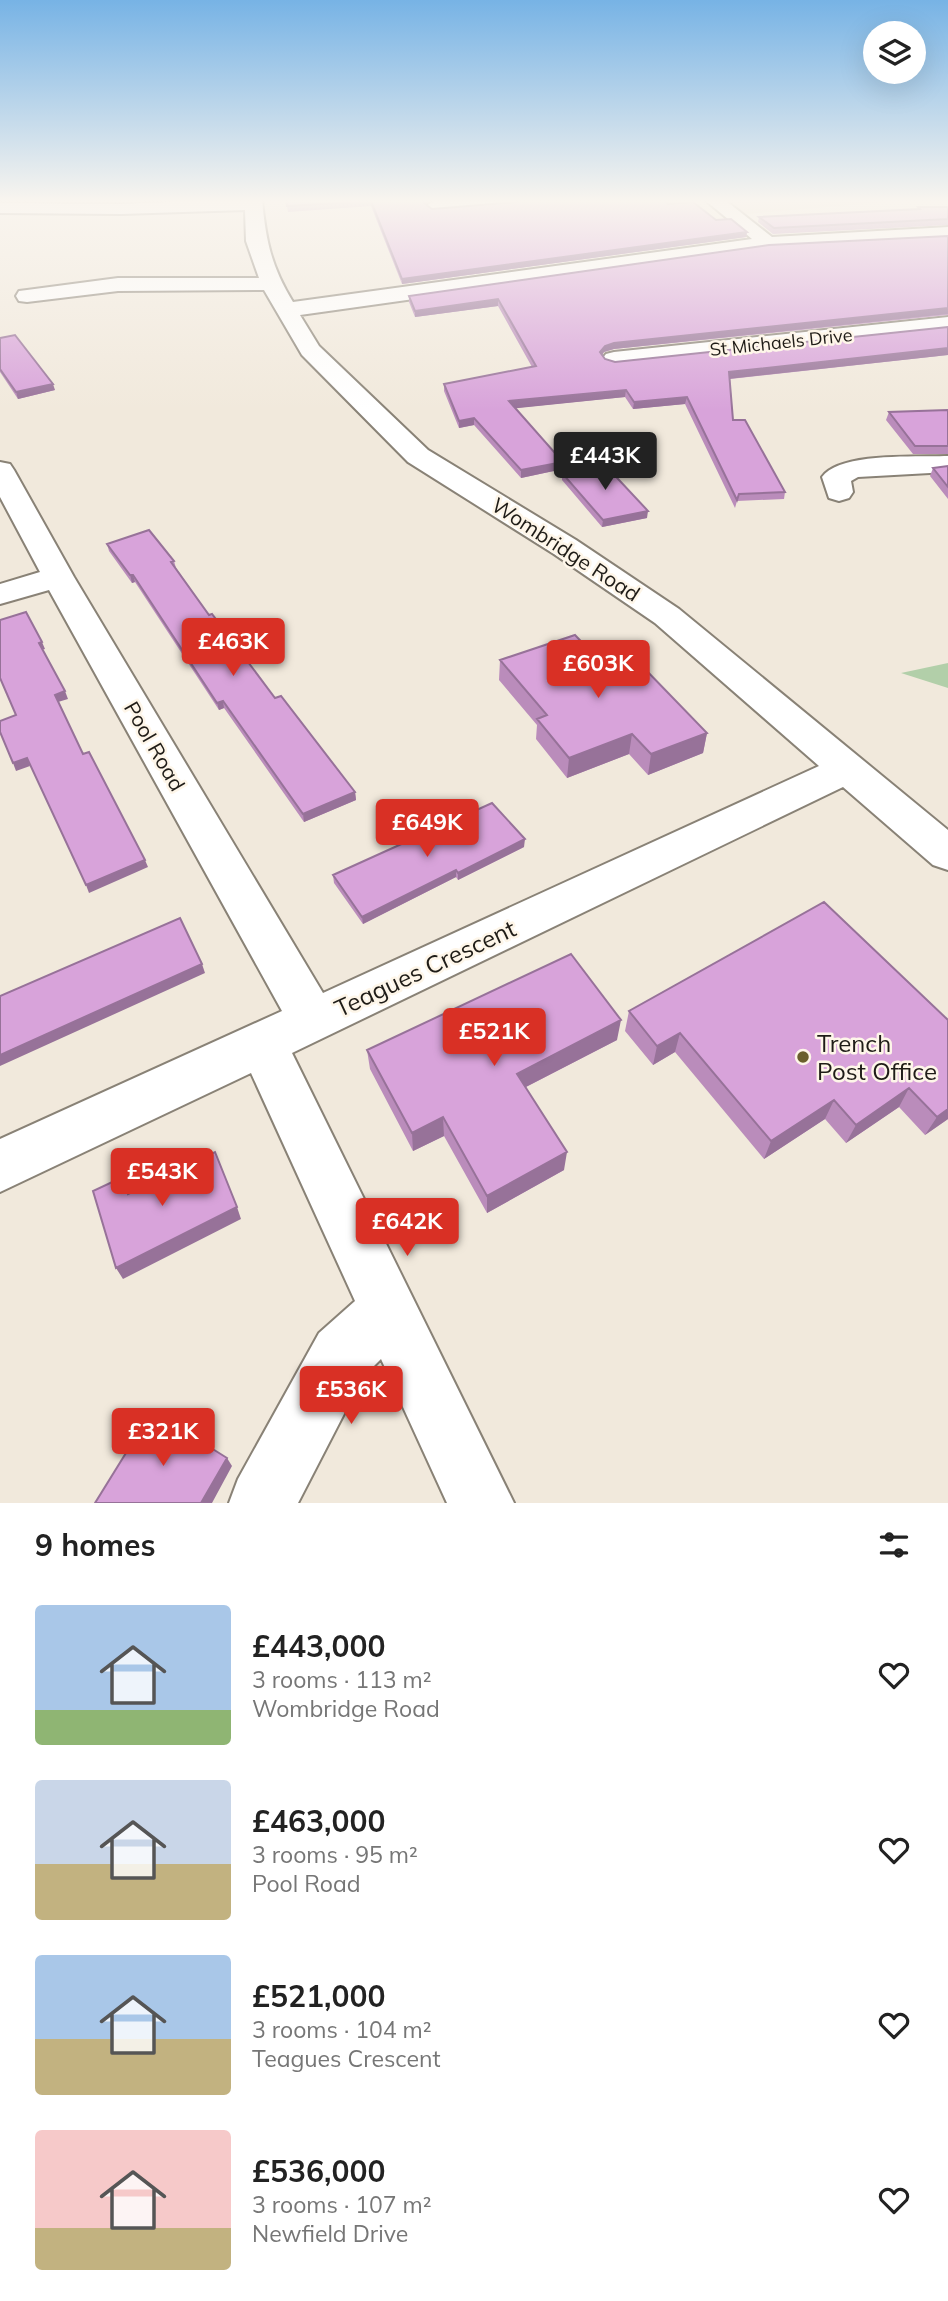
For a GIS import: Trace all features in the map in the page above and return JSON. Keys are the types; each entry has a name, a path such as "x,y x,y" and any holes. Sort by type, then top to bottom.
{"street":[{"name":"Wombridge Road","path":"266,270 271,284 310,350 418,456 565,547 667,616 948,854"},
{"path":"286,310 573,270"},
{"path":"24,295 120,285 242,287 271,284"},
{"name":"St Michaels Drive","path":"614,359 948,324"},
{"path":"839,492 836,477 853,469 948,464"},
{"name":"Pool Road","path":"0,470 58,577 313,1020"},
{"path":"0,594 58,577"},
{"name":"Teagues Crescent","path":"0,1166 849,768"},
{"path":"263,1045 481,1503"},
{"path":"262,1503 341,1355 388,1310"}],"green space":[{"path":"948,663 948,688 901,673"}],"building":[{"path":"398,270 467,270 402,279"},
{"path":"592,270 948,270 948,308 614,343 605,346 600,352 605,359 615,362 948,327 948,348 729,372 733,420 745,420 785,492 739,494 737,500 687,397 634,402 626,390 509,401 563,462 521,470 474,418 459,421 444,384 536,366 498,299 415,311 409,296"},
{"path":"15,335 53,384 16,392 0,369 0,338"},
{"path":"948,410 948,446 915,446 889,412"},
{"path":"605,465 648,511 603,520 562,473"},
{"path":"948,466 948,487 933,468"},
{"path":"149,530 174,561 171,562 209,615 212,614 275,698 281,696 355,792 303,814 223,701 217,703 133,575 130,575 107,544"},
{"path":"26,612 65,691 55,695 83,754 89,752 145,860 86,885 27,758 13,763 0,732 0,721 16,715 0,678 0,620"},
{"path":"575,635 614,676 642,666 707,733 651,754 632,734 569,758 537,719 547,715 500,660"},
{"path":"492,803 525,839 362,917 333,875"},
{"path":"824,902 948,1020 948,1109 937,1117 909,1088 856,1125 834,1100 771,1141 680,1033 657,1046 629,1011"},
{"path":"180,918 202,964 0,1055 0,996"},
{"path":"571,954 621,1020 517,1074 567,1152 487,1196 443,1117 412,1133 367,1050"},
{"path":"215,1152 237,1207 116,1268 93,1191 123,1177 128,1194"},
{"path":"152,1411 227,1458 201,1503 95,1503"}],"place":[{"name":"Trench Post Office","path":"803,1057"}]}
